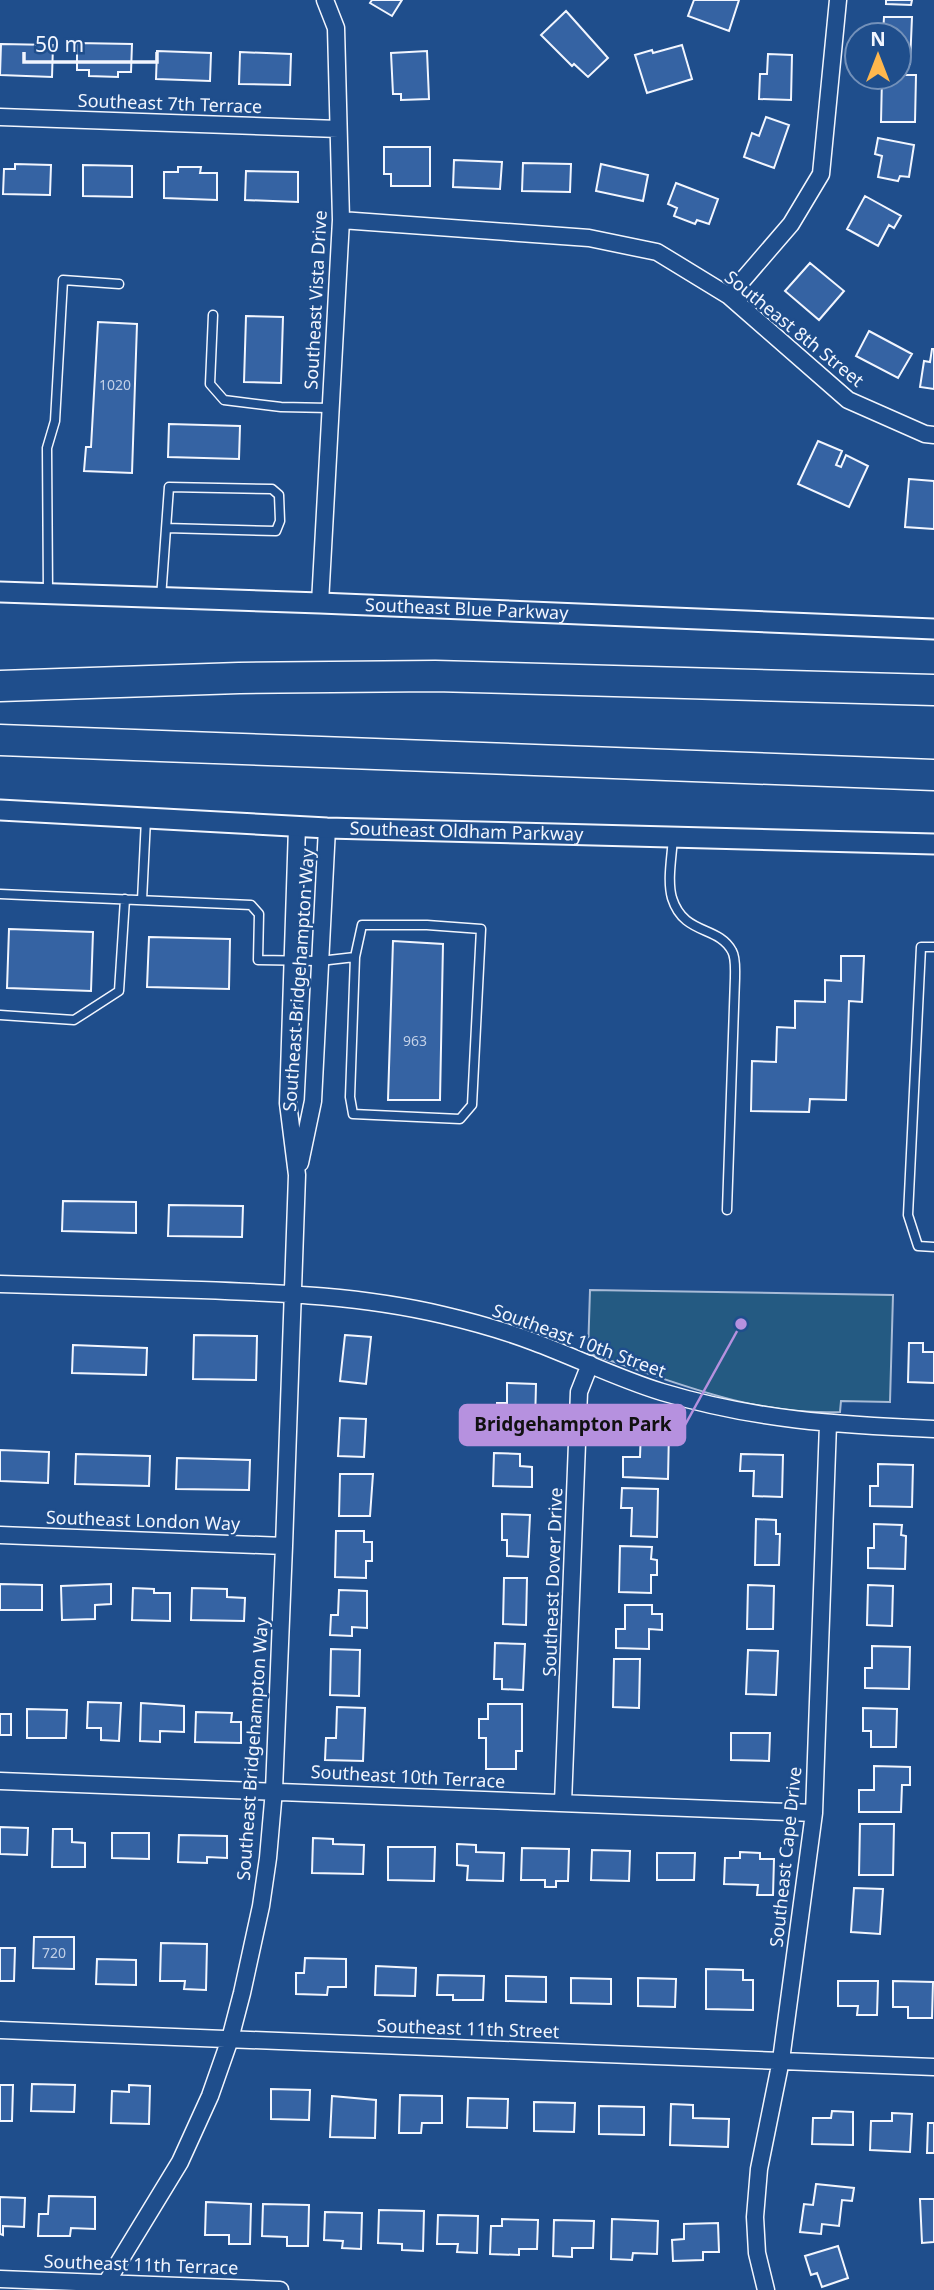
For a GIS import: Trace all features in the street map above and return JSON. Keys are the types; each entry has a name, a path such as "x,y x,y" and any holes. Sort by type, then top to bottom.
{"highway":[{"path":"0,686 240,678 435,676 934,690"},
{"path":"0,740 934,775"}],"street":[{"name":"Southeast Vista Drive","path":"320,603 341,220 336,28 325,0"},
{"path":"729,296 791,224 821,174 838,0"},
{"name":"Southeast 7th Terrace","path":"0,117 338,129"},
{"name":"Southeast 8th Street","path":"341,220 589,237 657,251 729,296 848,400 925,434 934,435"},
{"name":"Southeast Blue Parkway","path":"0,592 934,629"},
{"name":"Southeast Oldham Parkway","path":"0,810 297,827 934,844"},
{"name":"Southeast Bridgehampton Way","path":"104,2286 180,2162 210,2096 230,2039 261,1906 268,1858 274,1790 297,1175 288,1102 297,827"},
{"name":"Southeast Bridgehampton Way","path":"297,1175 313,1101 327,828"},
{"name":"Southeast 10th Street","path":"0,1284 293,1293 358,1299 441,1315 532,1341 659,1391 711,1406 765,1417 828,1424 934,1429"},
{"name":"Southeast Dover Drive","path":"563,1803 579,1392 590,1364"},
{"name":"Southeast Cape Drive","path":"763,2289 755,2217 759,2169 781,2060 814,1813 828,1424"},
{"name":"Southeast London Way","path":"0,1535 284,1546"},
{"name":"Southeast 10th Terrace","path":"0,1781 814,1813"},
{"name":"Southeast 11th Street","path":"0,2029 934,2067"},
{"name":"Southeast 11th Terrace","path":"0,2279 104,2286 280,2290"}],"lane":[{"path":"48,594 47,448 55,421 63,280 119,284"},
{"path":"213,315 210,384 224,400 281,407 330,408"},
{"path":"161,598 166,528 169,487 272,489 279,495 280,521 276,531 166,528"},
{"path":"142,900 146,818"},
{"path":"673,837 670,888 680,915 693,926 725,941 734,953 727,1210"},
{"path":"0,894 251,905 259,914 258,960 320,961 355,957"},
{"path":"0,1015 74,1020 119,991 125,899"},
{"path":"362,925 427,925 481,929 472,1105 460,1119 354,1114 350,1097 355,957 362,925"},
{"path":"934,947 921,947 908,1215 918,1246 934,1247"}],"shaded area":[{"path":"590,1290 893,1295 890,1402 841,1401 840,1412 775,1408 680,1385 588,1353"}],"building":[{"path":"372,0 402,0 392,16 370,3"},
{"path":"694,0 739,0 729,31 688,16"},
{"path":"886,0 912,0 911,5 886,4"},
{"path":"566,11 608,58 588,77 574,64 572,66 541,35"},
{"path":"884,17 912,17 912,21 884,21"},
{"path":"77,43 132,44 131,72 118,72 118,77 89,76 89,70 77,70"},
{"path":"1,44 53,45 52,77 0,75"},
{"path":"682,45 692,79 647,93 635,55"},
{"path":"157,51 211,53 210,81 156,79"},
{"path":"427,51 429,99 401,100 401,94 393,94 391,53"},
{"path":"240,52 291,54 290,85 239,84"},
{"path":"768,54 792,55 791,100 759,99 760,74 767,74"},
{"path":"913,75 916,75 915,122 881,122 882,91 913,91"},
{"path":"766,117 789,125 774,168 744,157 752,133 759,136"},
{"path":"878,138 914,145 909,177 900,176 898,181 878,177 882,156 875,154"},
{"path":"384,147 430,147 430,186 391,186 391,174 384,174"},
{"path":"454,160 502,162 500,189 453,187"},
{"path":"523,163 571,164 570,192 522,191"},
{"path":"15,164 51,165 50,195 3,194 4,169 15,169"},
{"path":"601,164 648,175 643,201 596,191"},
{"path":"83,165 132,166 132,197 83,196"},
{"path":"178,167 201,167 200,173 217,173 217,200 164,198 164,172 178,172"},
{"path":"246,171 298,172 298,202 245,200"},
{"path":"676,183 718,199 709,224 697,220 695,224 674,216 677,208 668,204"},
{"path":"865,196 901,216 894,228 889,225 878,246 847,229"},
{"path":"810,263 844,291 819,320 785,291"},
{"path":"246,316 283,317 281,383 244,382"},
{"path":"98,322 137,324 132,473 84,471 86,447 91,447"},
{"path":"869,331 912,354 898,378 856,356"},
{"path":"932,349 934,389 920,387 924,361 930,362"},
{"path":"169,424 240,426 239,459 168,457"},
{"path":"818,441 842,451 836,465 841,467 846,455 868,466 849,507 798,484"},
{"path":"909,479 934,481 934,529 905,527"},
{"path":"9,929 93,932 91,991 7,988"},
{"path":"149,937 230,939 229,989 147,987"},
{"path":"393,941 443,944 440,1100 388,1100"},
{"path":"841,956 864,956 862,1002 849,1001 846,1100 810,1099 809,1112 751,1111 752,1061 776,1062 777,1027 795,1028 795,1001 825,1002 825,980 841,981"},
{"path":"63,1201 136,1202 136,1233 62,1231"},
{"path":"169,1205 243,1206 242,1237 168,1236"},
{"path":"194,1335 257,1336 256,1380 193,1379"},
{"path":"345,1335 371,1337 366,1384 340,1381"},
{"path":"909,1343 923,1343 923,1352 934,1352 934,1383 908,1382"},
{"path":"73,1345 147,1348 146,1375 72,1373"},
{"path":"507,1383 536,1384 535,1424 506,1423 506,1414 497,1414 497,1403 507,1403"},
{"path":"340,1418 366,1419 364,1457 338,1456"},
{"path":"641,1430 669,1430 668,1479 623,1477 623,1457 640,1457"},
{"path":"0,1450 49,1452 48,1483 0,1481"},
{"path":"494,1453 520,1454 520,1466 532,1467 532,1487 493,1486"},
{"path":"76,1454 150,1456 149,1486 75,1484"},
{"path":"741,1454 783,1455 782,1497 753,1496 754,1471 740,1471"},
{"path":"177,1458 250,1460 249,1490 176,1489"},
{"path":"878,1464 913,1465 912,1507 870,1506 870,1486 878,1486"},
{"path":"340,1474 373,1474 370,1516 339,1516"},
{"path":"622,1488 658,1489 657,1537 631,1536 632,1508 621,1508"},
{"path":"502,1514 530,1515 528,1557 507,1556 507,1540 502,1540"},
{"path":"756,1519 776,1520 776,1534 780,1534 779,1565 755,1565"},
{"path":"874,1524 902,1525 901,1535 906,1536 905,1569 868,1568 868,1548 874,1548"},
{"path":"336,1531 364,1531 364,1542 372,1542 372,1561 366,1561 366,1578 335,1577"},
{"path":"620,1546 652,1547 651,1559 657,1560 657,1575 651,1575 651,1593 619,1592"},
{"path":"504,1578 527,1578 526,1625 503,1624"},
{"path":"0,1584 42,1585 42,1610 0,1610"},
{"path":"111,1584 111,1604 95,1605 95,1619 62,1620 61,1586"},
{"path":"748,1585 774,1586 773,1629 747,1629"},
{"path":"868,1585 893,1586 892,1626 867,1625"},
{"path":"133,1588 154,1589 154,1593 170,1593 170,1621 132,1620"},
{"path":"192,1588 227,1589 227,1597 245,1598 244,1621 191,1620"},
{"path":"339,1590 367,1591 367,1628 352,1627 352,1636 330,1635 331,1615 338,1615"},
{"path":"625,1605 652,1605 652,1614 662,1614 662,1630 649,1629 649,1649 616,1648 616,1629 625,1629"},
{"path":"495,1643 525,1644 523,1690 502,1689 502,1679 494,1679"},
{"path":"872,1646 910,1647 909,1689 865,1688 865,1668 872,1668"},
{"path":"331,1649 360,1650 359,1696 330,1695"},
{"path":"748,1650 778,1651 776,1695 746,1694"},
{"path":"614,1659 640,1659 639,1708 613,1707"},
{"path":"88,1702 121,1703 119,1741 101,1740 101,1728 87,1728"},
{"path":"141,1703 184,1706 184,1732 160,1731 160,1742 140,1741"},
{"path":"488,1704 522,1704 522,1751 516,1751 516,1769 486,1769 486,1738 479,1738 479,1719 488,1719"},
{"path":"337,1707 365,1708 363,1761 325,1760 326,1738 336,1738"},
{"path":"863,1708 897,1709 896,1747 871,1747 871,1731 863,1731"},
{"path":"27,1709 67,1710 66,1738 27,1738"},
{"path":"196,1712 232,1713 231,1722 241,1722 241,1743 195,1742"},
{"path":"0,1714 11,1714 11,1735 0,1735"},
{"path":"731,1733 770,1733 769,1761 731,1760"},
{"path":"874,1766 910,1767 910,1785 902,1785 901,1812 859,1812 859,1790 874,1790"},
{"path":"860,1824 894,1824 893,1875 859,1875"},
{"path":"0,1827 28,1828 27,1855 0,1854"},
{"path":"53,1829 72,1829 72,1842 85,1843 85,1867 52,1867"},
{"path":"112,1833 149,1833 149,1859 112,1858"},
{"path":"179,1835 227,1836 227,1858 207,1857 207,1863 178,1862"},
{"path":"313,1838 333,1839 333,1844 364,1845 363,1874 312,1873"},
{"path":"457,1844 476,1845 476,1852 504,1853 503,1881 467,1880 468,1866 457,1865"},
{"path":"388,1847 435,1847 434,1881 388,1880"},
{"path":"522,1848 569,1849 568,1881 556,1881 556,1887 545,1887 545,1880 521,1880"},
{"path":"592,1850 630,1851 629,1881 591,1880"},
{"path":"740,1852 760,1853 760,1859 774,1859 773,1895 757,1895 758,1885 724,1884 725,1858 740,1858"},
{"path":"657,1853 695,1853 694,1880 657,1880"},
{"path":"854,1888 883,1889 880,1934 851,1932"},
{"path":"34,1937 74,1937 74,1969 33,1968"},
{"path":"161,1943 207,1944 206,1990 184,1989 185,1981 160,1981"},
{"path":"0,1948 15,1948 14,1981 0,1981"},
{"path":"305,1958 346,1959 346,1987 328,1987 327,1995 296,1994 296,1973 304,1973"},
{"path":"97,1959 136,1960 136,1985 96,1984"},
{"path":"376,1966 416,1968 415,1996 375,1995"},
{"path":"706,1969 743,1970 743,1980 753,1980 753,2010 706,2009"},
{"path":"438,1975 484,1976 483,2000 453,2000 453,1995 437,1995"},
{"path":"506,1976 546,1977 546,2002 506,2001"},
{"path":"571,1978 611,1979 611,2004 571,2003"},
{"path":"638,1978 676,1979 675,2007 638,2006"},
{"path":"838,1981 878,1981 877,2015 857,2015 858,2006 838,2006"},
{"path":"893,1981 933,1982 932,2018 908,2018 908,2007 893,2007"},
{"path":"32,2084 75,2085 74,2112 31,2111"},
{"path":"0,2085 13,2085 12,2121 0,2121"},
{"path":"129,2085 150,2086 149,2124 111,2123 112,2091 129,2092"},
{"path":"271,2089 310,2090 309,2120 271,2119"},
{"path":"400,2095 442,2096 442,2123 422,2123 421,2133 399,2133"},
{"path":"332,2096 376,2100 375,2138 330,2137"},
{"path":"468,2098 508,2099 507,2128 467,2127"},
{"path":"534,2102 575,2103 574,2132 534,2131"},
{"path":"671,2104 693,2105 693,2118 729,2119 728,2147 670,2145"},
{"path":"599,2106 644,2107 644,2135 599,2134"},
{"path":"832,2111 853,2112 853,2145 812,2144 813,2118 831,2118"},
{"path":"892,2113 912,2114 910,2152 870,2150 871,2121 892,2121"},
{"path":"928,2123 934,2123 934,2153 927,2153"},
{"path":"816,2184 854,2188 852,2201 842,2200 839,2226 822,2224 821,2234 800,2232 804,2204 813,2205"},
{"path":"49,2196 95,2197 95,2229 71,2228 70,2236 38,2236 39,2214 48,2214"},
{"path":"0,2197 25,2198 24,2227 3,2226 3,2235 0,2234"},
{"path":"920,2199 934,2199 934,2242 922,2243"},
{"path":"206,2202 251,2204 250,2244 229,2244 229,2235 205,2235"},
{"path":"263,2204 309,2205 308,2246 287,2246 287,2237 262,2236"},
{"path":"379,2210 424,2211 423,2251 402,2250 402,2244 378,2243"},
{"path":"325,2212 362,2213 361,2249 342,2248 343,2241 324,2240"},
{"path":"438,2215 478,2216 477,2253 457,2252 458,2244 437,2244"},
{"path":"502,2219 538,2220 537,2249 519,2249 519,2255 490,2254 491,2226 502,2226"},
{"path":"612,2219 658,2221 657,2254 633,2253 632,2260 611,2259"},
{"path":"554,2220 594,2221 593,2248 572,2248 572,2257 553,2256"},
{"path":"718,2223 719,2252 703,2252 703,2260 673,2261 672,2240 684,2239 684,2224"},
{"path":"838,2246 848,2278 822,2287 817,2273 811,2275 805,2256"}],"place":[{"name":"Bridgehampton Park","path":"741,1324"}]}
